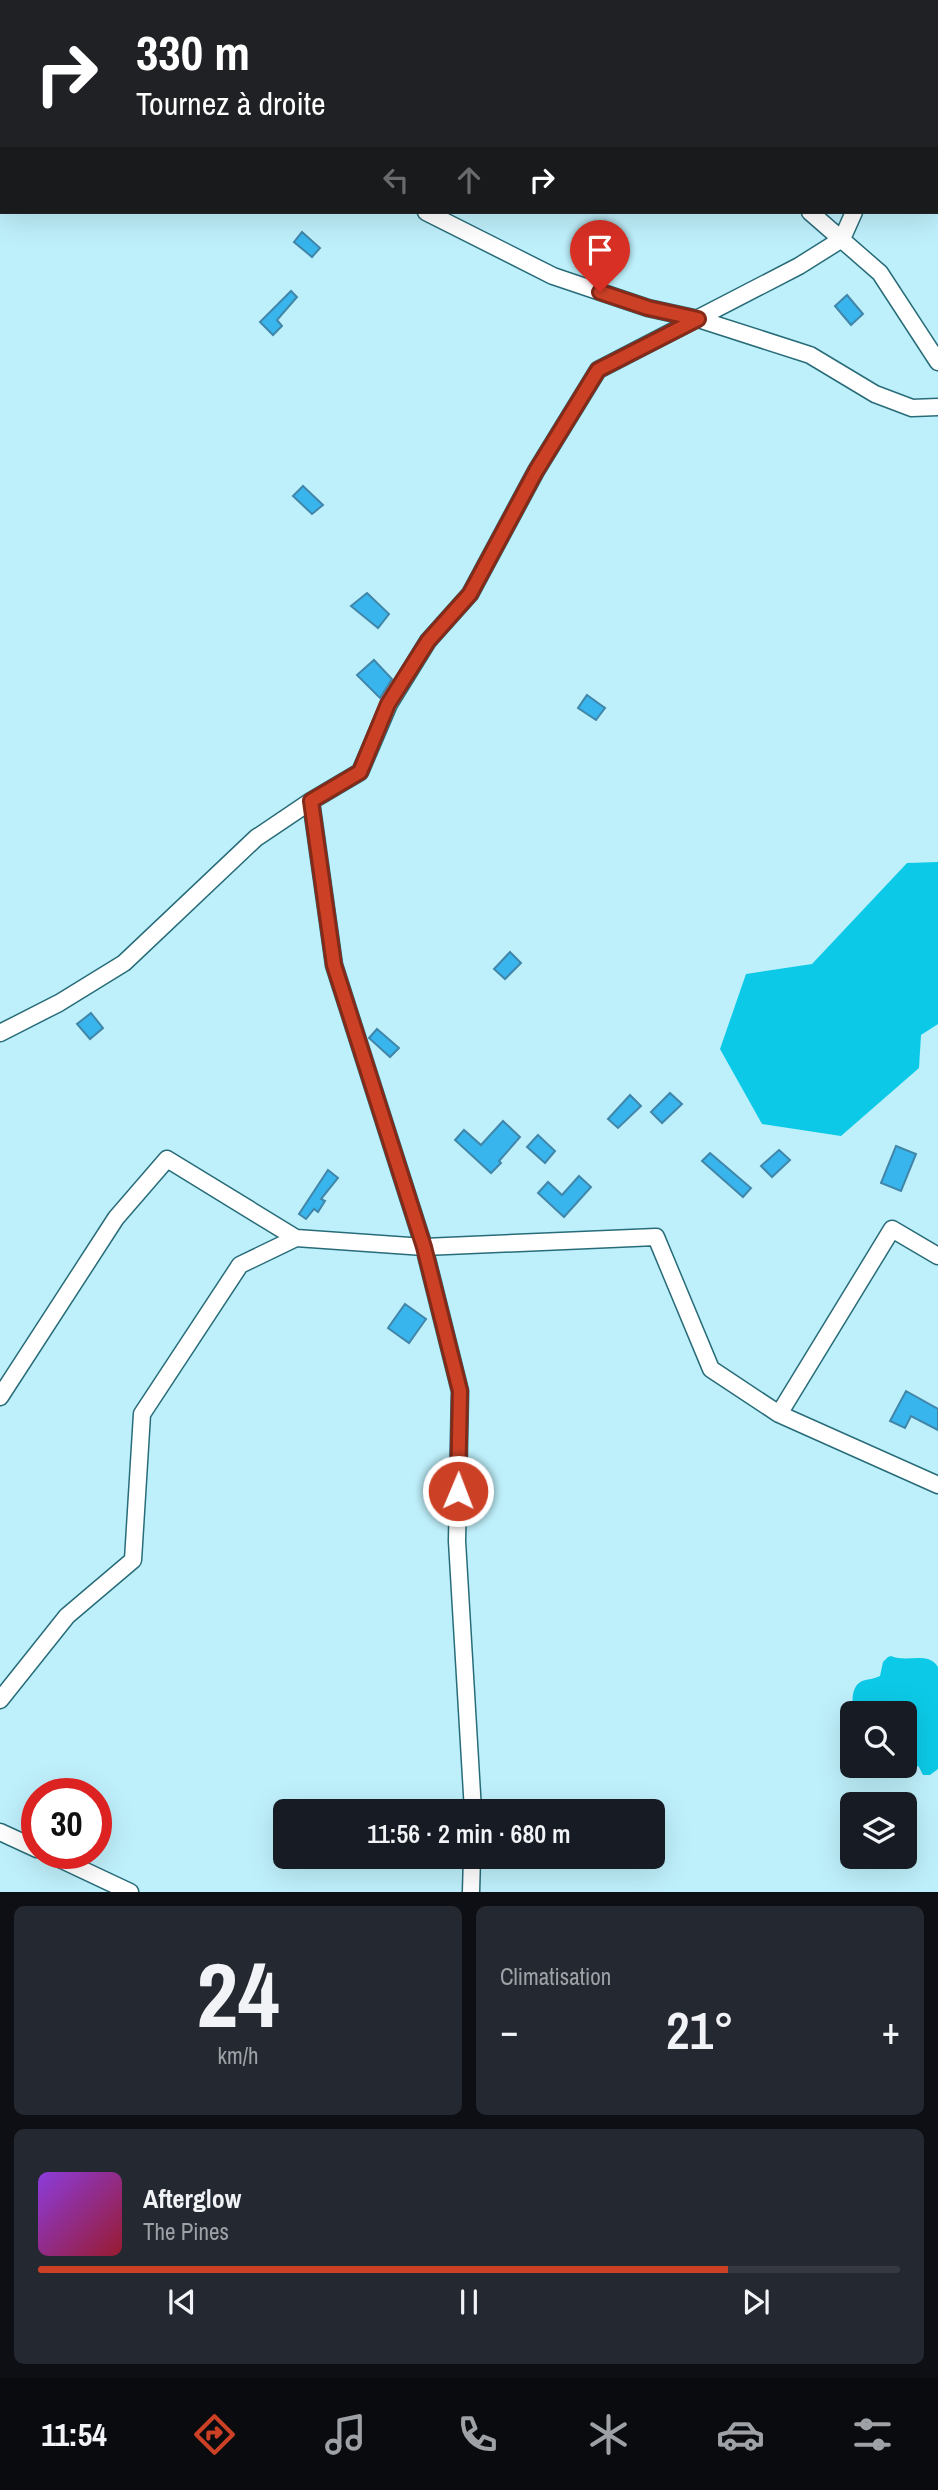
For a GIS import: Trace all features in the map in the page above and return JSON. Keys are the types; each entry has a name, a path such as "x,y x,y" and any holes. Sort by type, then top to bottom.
{"street":[{"path":"430,214 553,276 648,308 698,319 810,355 875,394 912,408 938,407"},
{"path":"812,214 880,273 938,362"},
{"path":"0,1033 59,1003 124,963 256,838 360,772 388,704 428,641 470,594 536,471 598,370 799,266 842,239 853,214"},
{"path":"311,801 334,965 424,1247 460,1391 457,1541 472,1799"},
{"path":"0,1397 116,1218 167,1159 296,1238 424,1247 656,1237 711,1369 779,1414 938,1485"},
{"path":"779,1414 892,1229 938,1256"},
{"path":"0,1700 67,1616 133,1560 142,1413 240,1265 296,1238"},
{"path":"0,1832 21,1842"},
{"path":"81,1869 130,1892"},
{"path":"471,1892 472,1869"}],"water":[{"path":"938,862 938,1024 921,1035 919,1068 841,1136 762,1124 720,1049 746,974 812,964 907,863"},
{"path":"888,1657 923,1658 934,1662 938,1667 938,1769 930,1775 923,1775 917,1766 917,1701 853,1701 858,1683 880,1676 883,1662"}],"building":[{"path":"302,232 320,248 312,257 294,242"},
{"path":"291,291 297,297 277,320 282,326 273,335 260,322"},
{"path":"847,295 863,314 851,325 835,306"},
{"path":"303,486 323,505 312,514 293,496"},
{"path":"367,593 389,614 378,628 351,606"},
{"path":"374,660 392,679 380,698 357,675"},
{"path":"587,695 605,708 596,720 578,708"},
{"path":"510,952 521,963 505,979 494,969"},
{"path":"91,1013 103,1028 90,1039 77,1024"},
{"path":"377,1029 399,1048 390,1057 369,1038"},
{"path":"670,1093 682,1104 662,1123 651,1112"},
{"path":"630,1095 641,1106 618,1128 608,1119"},
{"path":"503,1121 520,1137 491,1173 455,1140 464,1130 481,1145"},
{"path":"538,1135 555,1151 545,1163 527,1147"},
{"path":"896,1146 916,1154 901,1191 881,1183"},
{"path":"779,1150 790,1160 772,1177 761,1166"},
{"path":"710,1153 751,1188 743,1197 702,1161"},
{"path":"328,1170 338,1178 321,1199 325,1201 318,1212 314,1209 306,1219 299,1214"},
{"path":"579,1176 591,1187 564,1217 538,1193 548,1182 562,1195"},
{"path":"405,1304 426,1319 409,1343 388,1328"},
{"path":"906,1391 938,1409 938,1430 911,1416 905,1428 890,1421"}],"route":[{"path":"458,1491 460,1391 424,1247 334,965 311,801 360,772 388,704 428,641 470,594 536,471 598,370 698,319 648,308 600,292"}]}
